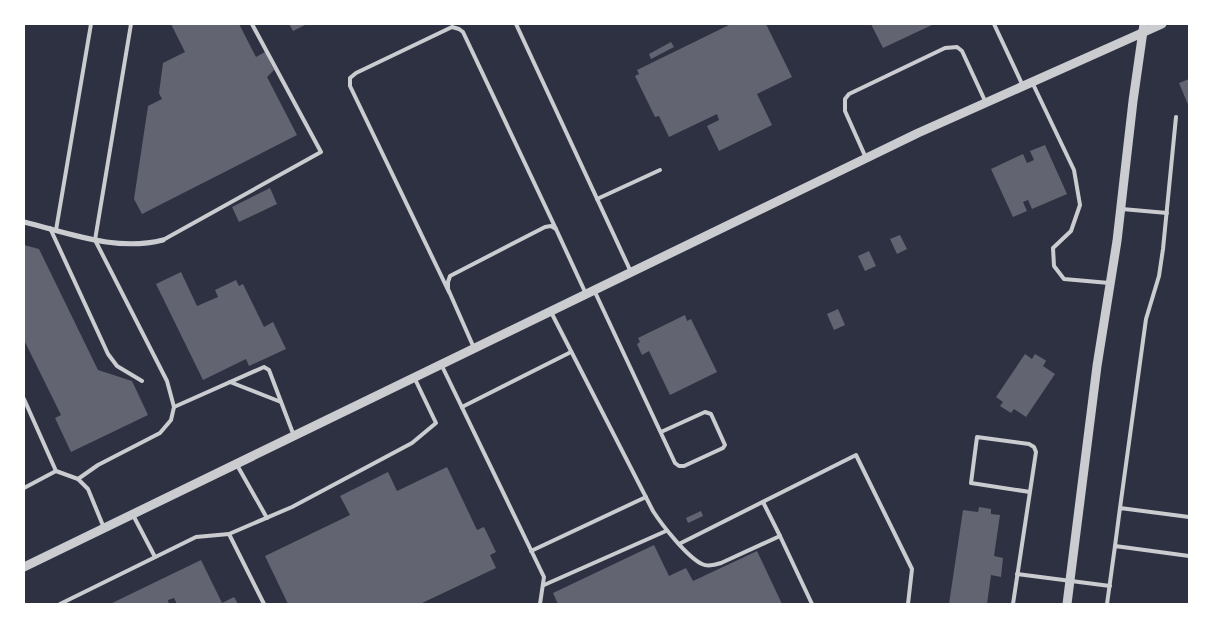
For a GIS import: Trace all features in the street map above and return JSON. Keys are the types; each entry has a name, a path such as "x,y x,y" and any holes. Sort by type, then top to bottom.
{"street":[{"path":"24,567 866,158 1028,84 1144,28 1162,24"},
{"path":"1067,604 1096,366 1120,209 1144,28"},
{"path":"24,222 111,244 133,245 163,240"}],"lane":[{"path":"91,24 53,229 108,354 117,366 142,382"},
{"path":"78,479 98,465 160,433 171,420 174,407 167,381 95,240 131,24"},
{"path":"163,240 321,152 252,24"},
{"path":"516,24 630,272"},
{"path":"994,24 1074,170 1080,205 1071,231 1052,248 1054,266 1064,279 1109,283"},
{"path":"474,348 350,86 350,78 356,72 452,27 463,32 556,229 590,292 676,463 679,466 684,466 723,448 725,445 709,412 705,412 661,432"},
{"path":"866,158 845,111 846,99 850,94 945,48 957,47 962,51 986,103"},
{"path":"1108,604 1146,319 1159,276 1176,117"},
{"path":"596,199 660,170"},
{"path":"1120,209 1167,213"},
{"path":"449,292 448,282 450,276 545,228 551,226 556,229"},
{"path":"551,311 646,497 666,530 679,544 702,564 712,566 780,536"},
{"path":"462,407 571,352"},
{"path":"441,364 544,577 540,604"},
{"path":"174,407 264,367 269,370 294,436"},
{"path":"60,604 196,538 229,534 292,507 412,443 436,423 414,377"},
{"path":"230,382 281,402"},
{"path":"24,399 56,472"},
{"path":"1013,604 1017,574 1030,492 1036,452 1034,447 1029,444 977,437 971,483 1030,492"},
{"path":"679,544 856,455 912,570 908,604"},
{"path":"236,464 267,518"},
{"path":"24,488 56,472 78,479 88,489 104,528"},
{"path":"531,551 646,497"},
{"path":"763,502 812,604"},
{"path":"1120,508 1189,517"},
{"path":"132,514 155,557"},
{"path":"544,585 666,530"},
{"path":"229,534 264,604"},
{"path":"1115,546 1189,556"},
{"path":"1017,574 1110,586"}],"building":[{"path":"171,24 239,24 256,57 265,52 274,70 267,77 297,135 142,214 134,199 148,106 162,99 159,93 163,63 185,52"},
{"path":"289,24 307,24 293,31"},
{"path":"731,24 766,24 792,77 757,94 772,125 719,151 707,126 719,120 717,114 669,137 659,116 655,117 635,76 639,74 637,70"},
{"path":"871,24 934,24 883,48"},
{"path":"671,42 674,47 651,59 649,54"},
{"path":"1189,79 1189,107 1179,83"},
{"path":"1045,145 1067,194 1032,209 1028,200 1023,202 1027,211 1013,217 991,169 1023,154 1027,163 1034,160 1030,151"},
{"path":"270,188 277,204 239,222 232,207"},
{"path":"900,235 907,249 897,254 890,239"},
{"path":"24,245 39,249 98,370 132,381 148,415 71,452 55,418 61,415 24,340"},
{"path":"869,251 876,266 865,271 858,256"},
{"path":"181,272 197,306 218,297 215,290 236,280 239,286 243,284 264,327 273,322 286,349 249,366 246,359 203,380 156,284"},
{"path":"838,309 845,325 834,330 827,314"},
{"path":"685,315 687,321 691,319 717,372 670,395 649,351 642,355 637,344 640,342 638,338"},
{"path":"1025,354 1032,359 1035,354 1045,360 1043,366 1055,374 1026,417 1014,409 1011,413 1000,406 1003,402 996,397"},
{"path":"447,467 477,530 484,527 496,552 490,555 496,568 420,604 288,604 265,556 350,515 340,496 388,472 397,491"},
{"path":"979,507 991,509 991,514 1000,515 994,556 1003,558 1001,577 991,575 987,604 949,604 963,510 978,512"},
{"path":"701,511 703,516 688,523 686,518"},
{"path":"654,545 669,576 686,568 693,581 757,551 782,604 558,604 553,593"},
{"path":"201,560 222,603 234,597 238,604 177,604 174,598 168,600 169,604 110,604"}]}
